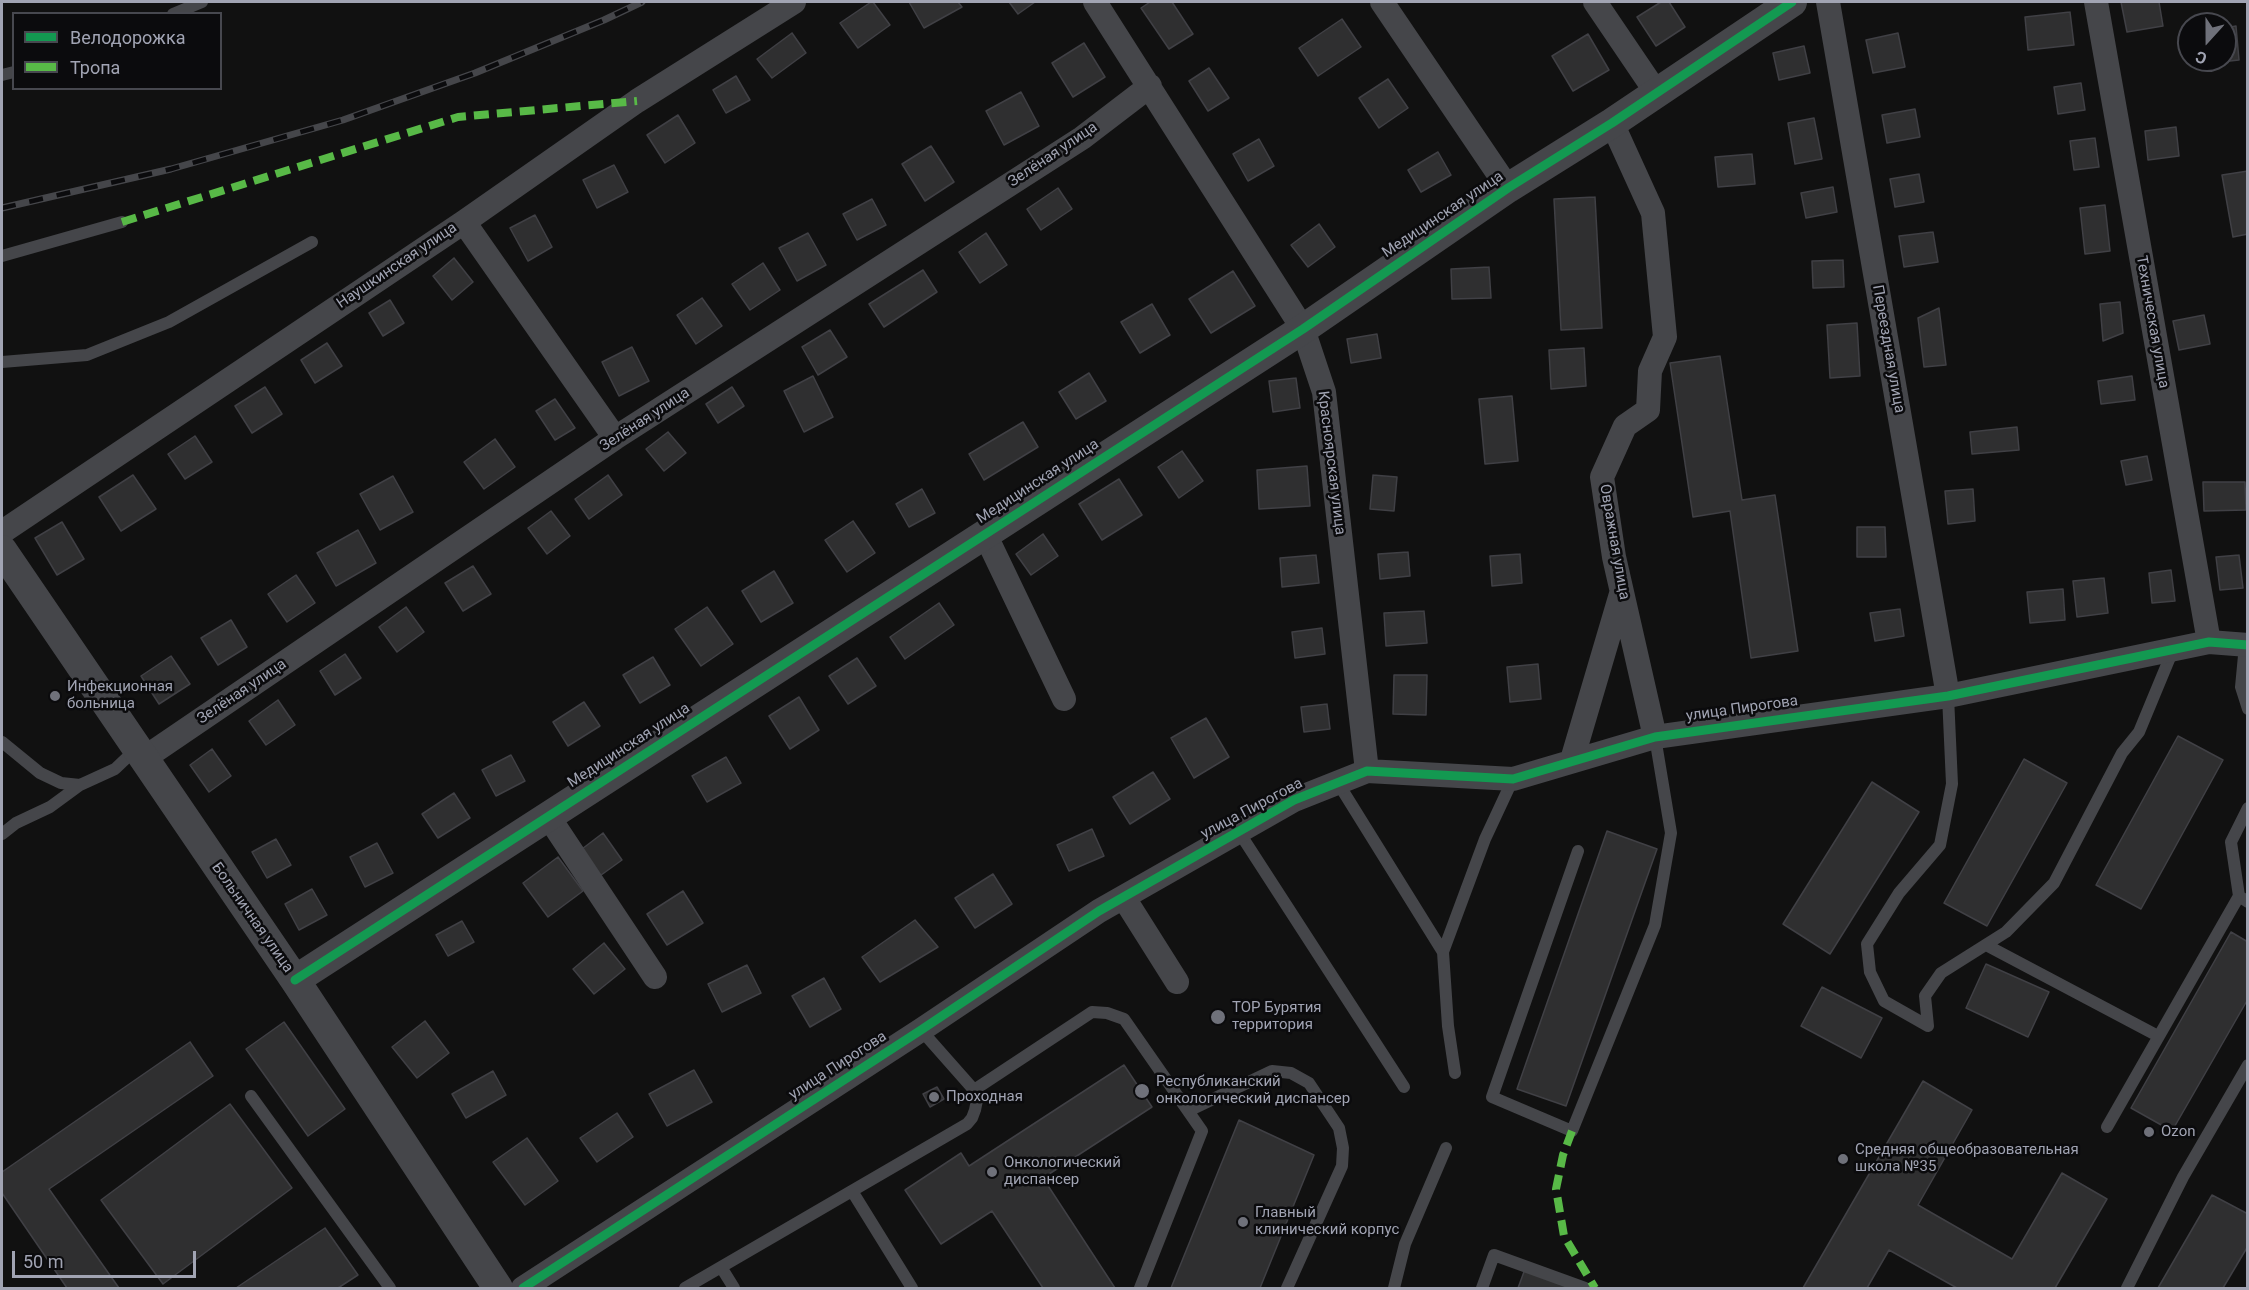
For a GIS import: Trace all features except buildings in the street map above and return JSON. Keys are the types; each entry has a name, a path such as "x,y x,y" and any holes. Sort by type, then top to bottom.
{"street":[{"name":"Наушкинская улица","path":"2,532 464,222 637,102 794,2"},
{"name":"Красноярская улица","path":"1095,2 1303,328 1324,392 1367,771"},
{"path":"1382,2 1508,188"},
{"path":"1595,2 1656,92"},
{"name":"Медицинская улица","path":"295,980 1303,328 1508,188 1612,123 1792,2"},
{"name":"Переездная улица","path":"1827,2 1948,696"},
{"name":"Техническая улица","path":"2096,2 2209,642"},
{"name":"Зелёная улица","path":"139,754 615,438 1082,138 1150,86"},
{"name":"Овражная улица","path":"1612,123 1653,213 1665,337 1650,371 1648,410 1625,426 1602,477 1614,557 1655,737"},
{"path":"464,222 615,438"},
{"path":"985,534 1064,699"},
{"name":"Больничная улица","path":"2,550 295,980 498,1288"},
{"path":"1572,760 1622,592"},
{"name":"улица Пирогова","path":"524,1288 1100,911 1294,800 1367,771 1514,779 1655,737 1948,696 2209,642 2246,645"},
{"path":"548,816 655,977"},
{"path":"1124,897 1177,982"}],"lane":[{"path":"177,12 202,2"},
{"path":"2,256 122,222"},
{"path":"2,363 87,355 169,322 312,242"},
{"path":"2246,645 2241,687 2247,708"},
{"path":"1948,696 1952,784 1940,845 1899,892 1867,944 1870,972 1884,1001 1928,1026 1924,996 1941,973 2006,932 2054,884 2122,753 2139,732 2173,648"},
{"path":"1578,851 1492,1097 1572,1131 1655,925 1671,833 1655,737"},
{"path":"2,742 40,773 61,783 80,785"},
{"path":"2,834 16,824 50,807 80,785 115,769 139,754"},
{"path":"1455,1073 1448,1026 1443,952 1485,839 1514,779"},
{"path":"1338,783 1443,952"},
{"path":"2107,1127 2158,1036 2243,899 2231,842 2247,808"},
{"path":"1239,832 1404,1087"},
{"path":"1986,945 2158,1036"},
{"path":"974,1090 1092,1012 1107,1013 1124,1019 1202,1131 1140,1288"},
{"path":"685,1288 967,1124 975,1110 974,1090 921,1030"},
{"path":"2127,1288 2183,1177 2247,1065"},
{"path":"1188,1111 1272,1071 1291,1073 1309,1083 1339,1128 1343,1148 1342,1166 1287,1288"},
{"path":"251,1096 390,1288"},
{"path":"1394,1288 1406,1244 1446,1148"},
{"path":"852,1191 912,1288"},
{"path":"1482,1288 1494,1255 1586,1288"},
{"path":"721,1267 734,1288"}],"railway":[{"path":"2,208 171,169 343,120 475,73 642,2"}],"marked path":[{"path":"122,222 458,117 637,101"},
{"path":"1572,1131 1563,1155 1556,1189 1564,1236 1595,1288"}],"cycle path":[{"path":"295,980 1303,329 1508,188 1612,123 1792,2"},
{"path":"523,1288 921,1030 1099,911 1294,800 1367,771 1513,779 1655,737 1948,696 2209,642 2248,645"}],"place":[{"name":"Инфекционная больница","path":"55,696"},
{"name":"ТОР Бурятия территория","path":"1218,1017"},
{"name":"Республиканский онкологический диспансер","path":"1142,1091"},
{"name":"Проходная","path":"934,1097"},
{"name":"Ozon","path":"2149,1132"},
{"name":"Средняя общеобразовательная школа №35","path":"1843,1159"},
{"name":"Онкологический диспансер","path":"992,1172"},
{"name":"Главный клинический корпус","path":"1243,1222"}]}
